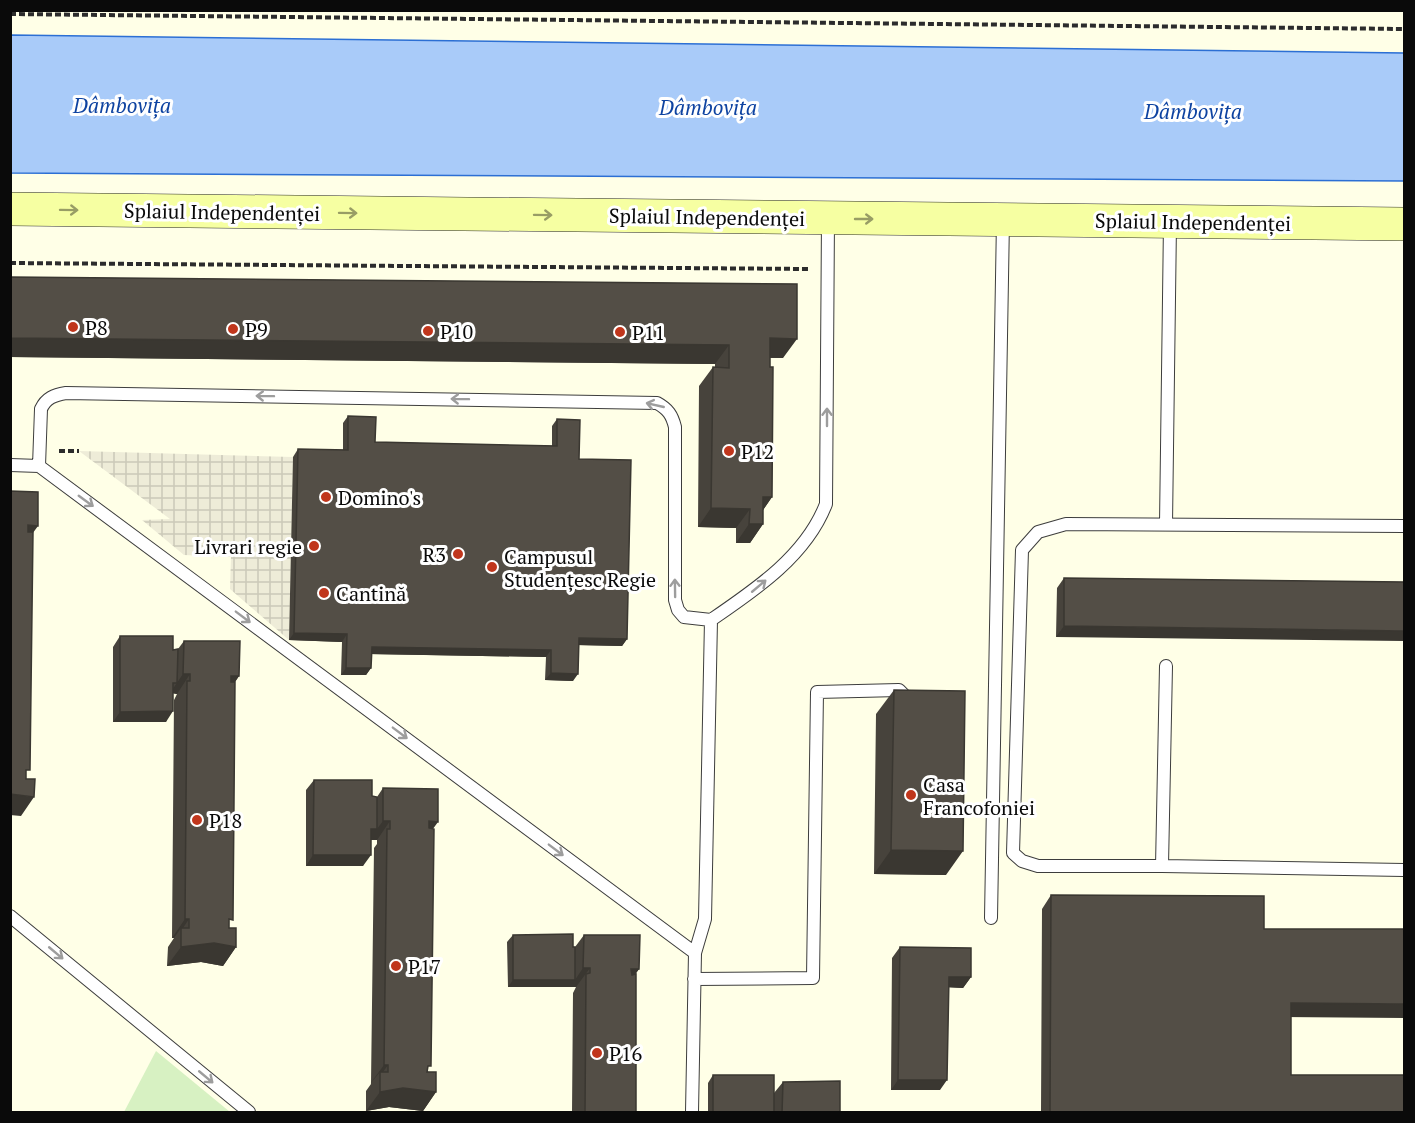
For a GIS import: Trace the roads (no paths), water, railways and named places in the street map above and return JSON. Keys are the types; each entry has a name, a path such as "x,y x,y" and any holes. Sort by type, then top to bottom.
{"main road":[{"name":"Splaiul Independenței","path":"10,209 1404,224"}],"lane":[{"path":"39,466 40,409 45,401 66,393 657,402 667,408 675,427 675,600 678,610 684,617 711,620 755,589 779,568 813,531 826,504 828,219"},
{"path":"991,918 1003,219"},
{"path":"1166,524 1170,222"},
{"path":"10,465 39,466 694,953"},
{"path":"1404,526 1066,524 1038,532 1022,550 1013,853 1022,861 1038,866 1404,870"},
{"path":"692,1113 694,953 705,919 711,620"},
{"path":"1162,866 1166,666"},
{"path":"694,979 813,978 817,692 898,690 908,699 908,715"},
{"path":"10,916 249,1113"}],"water":[{"name":"Dâmbovița","path":"11,35 1404,53 1404,181 11,173"}],"place":[{"name":"P8","path":"73,327"},
{"name":"P9","path":"233,329"},
{"name":"P10","path":"428,331"},
{"name":"P11","path":"620,332"},
{"name":"P12","path":"729,451"},
{"name":"Domino's","path":"326,497"},
{"name":"Livrari regie","path":"314,546"},
{"name":"R3","path":"458,554"},
{"name":"Campusul Studențesc Regie","path":"492,567"},
{"name":"Cantină","path":"324,593"},
{"name":"Casa Francofoniei","path":"911,795"},
{"name":"P18","path":"197,820"},
{"name":"P17","path":"396,966"},
{"name":"P16","path":"597,1053"}]}
